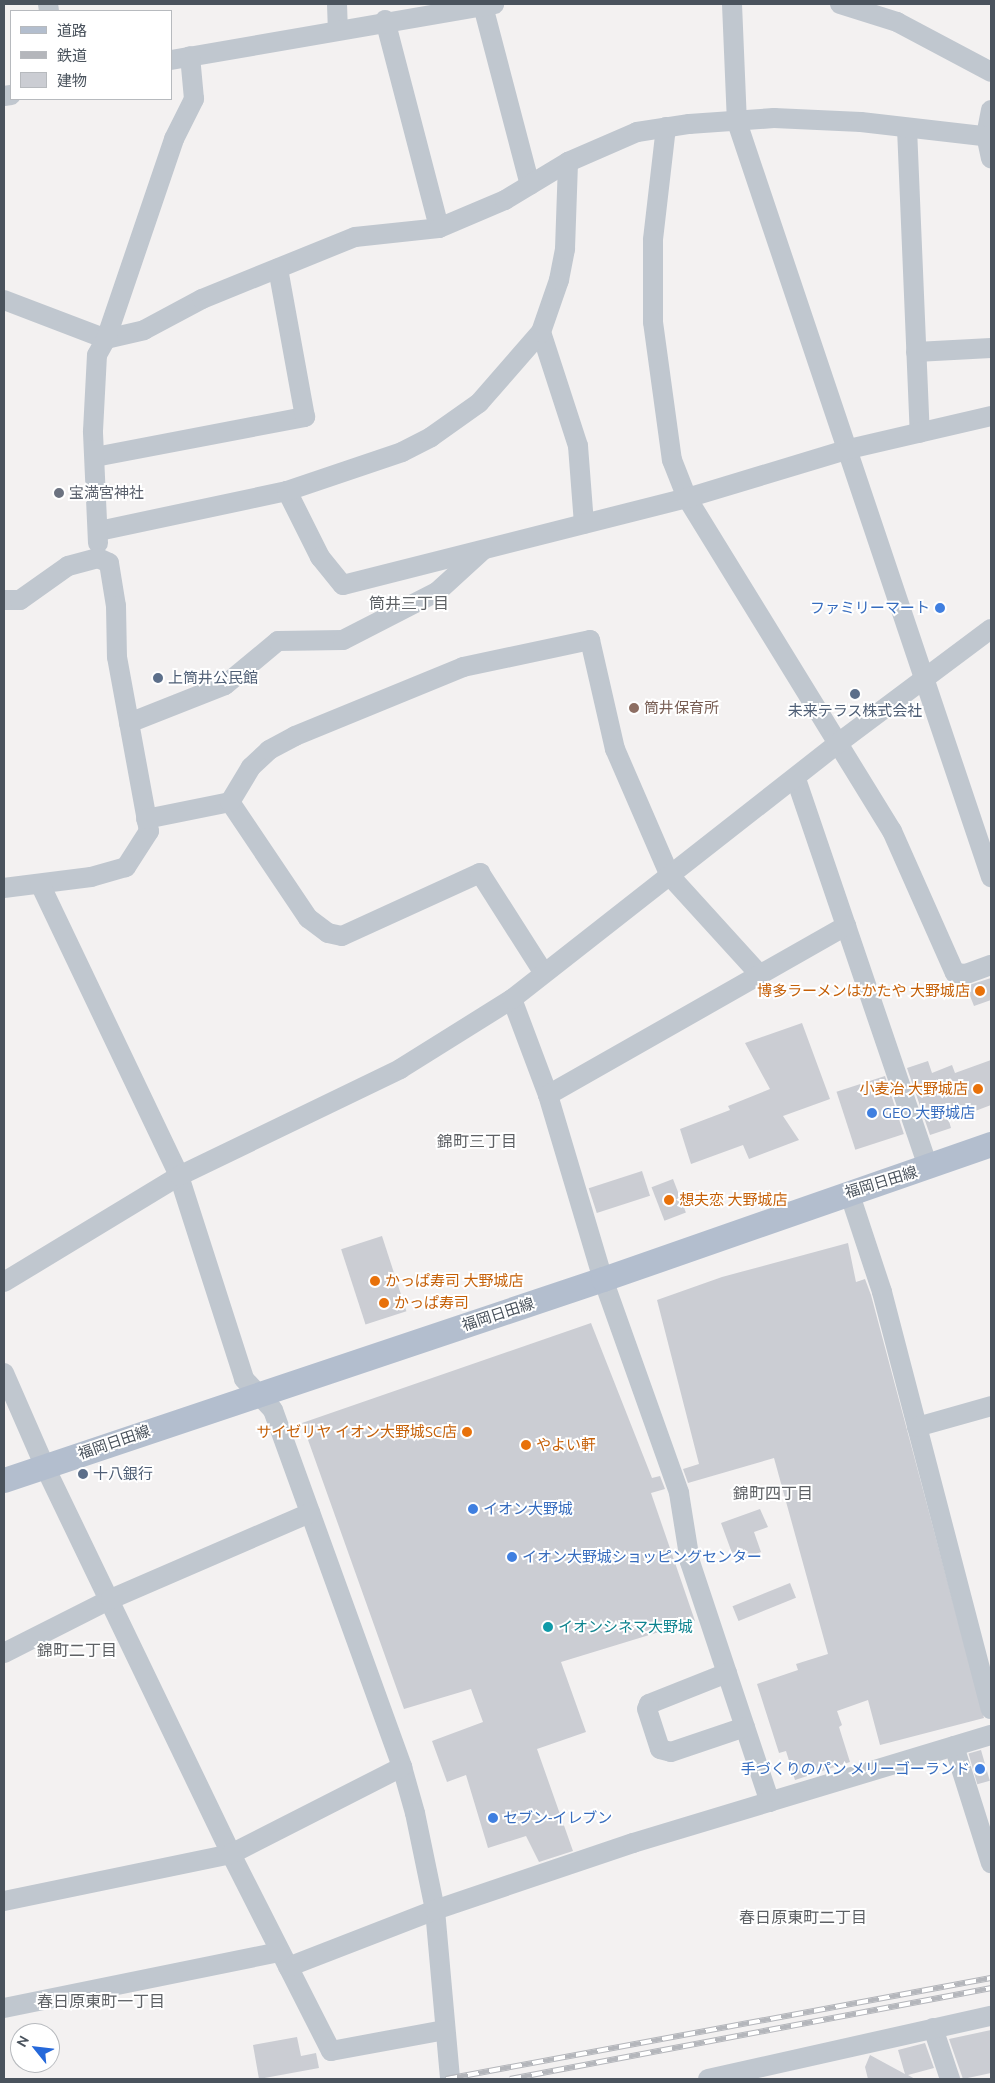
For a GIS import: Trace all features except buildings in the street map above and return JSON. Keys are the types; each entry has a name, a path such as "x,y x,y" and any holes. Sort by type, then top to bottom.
{"main road":[{"name":"福岡日田線","path":"4,1480 256,1393 602,1279 991,1144"}],"street":[{"path":"336,4 338,30"},
{"path":"732,4 737,122 849,449 991,877"},
{"path":"840,4 897,22 991,72"},
{"path":"98,558 99,530 95,457 97,356 106,339 174,139 194,99 180,58 385,20 488,5 530,186"},
{"path":"385,20 439,228"},
{"path":"991,110 989,136 991,158"},
{"path":"4,300 106,339 144,330 202,299 355,237 439,228 505,200 568,162 637,132 774,118 989,136"},
{"path":"666,128 653,240 653,322 672,460 687,498 892,831 956,973 966,974 991,965"},
{"path":"907,128 920,433"},
{"path":"99,530 287,490 402,452 431,437 479,403 541,332 560,280 565,249 568,162"},
{"path":"95,457 305,416 278,268"},
{"path":"541,332 578,446 584,524"},
{"path":"916,352 991,348"},
{"path":"287,490 320,557 343,585 687,498 849,449 991,416"},
{"path":"129,723 225,685 278,641 344,640 437,592 483,549"},
{"path":"4,600 20,600 68,566 98,558 109,563 116,606 117,657 149,831 126,867 91,877 4,888"},
{"path":"4,1282 179,1176 400,1069 512,999 543,972 796,779 837,744 924,677 991,630"},
{"path":"146,818 230,802 252,767 269,750 295,736 463,667 590,640 615,749 670,876 760,975"},
{"path":"796,779 928,1167"},
{"path":"230,802 308,918 328,933 342,936 480,873 543,972"},
{"path":"40,884 108,1034 179,1176 244,1378 273,1410 402,1767 415,1812 435,1910 444,2030 450,2079"},
{"path":"548,1095 846,926"},
{"path":"512,999 548,1095 602,1279 679,1493 690,1562 770,1802"},
{"path":"849,1192 882,1292 991,1709"},
{"path":"4,1373 45,1467 111,1599 231,1854 332,2051 444,2030"},
{"path":"917,1427 991,1406"},
{"path":"4,1653 111,1599 310,1513"},
{"path":"727,1673 649,1704 647,1709 660,1749 671,1752 745,1727"},
{"path":"4,2008 284,1960 633,1842 991,1735"},
{"path":"954,1746 991,1863"},
{"path":"4,1902 231,1854 402,1767"},
{"path":"708,2079 771,2072 933,2028 991,2016"},
{"path":"933,2028 950,2079"}],"railway":[{"path":"446,2079 991,1978"},
{"path":"510,2079 991,1988"}],"place":[{"name":"宝満宮神社","path":"59,493"},
{"name":"ファミリーマート","path":"940,608"},
{"name":"上筒井公民館","path":"158,678"},
{"name":"未来テラス株式会社","path":"855,694"},
{"name":"筒井保育所","path":"634,708"},
{"name":"博多ラーメンはかたや 大野城店","path":"980,991"},
{"name":"小麦冶 大野城店","path":"978,1089"},
{"name":"GEO 大野城店","path":"872,1113"},
{"name":"想夫恋 大野城店","path":"669,1200"},
{"name":"かっぱ寿司 大野城店","path":"375,1281"},
{"name":"かっぱ寿司","path":"384,1303"},
{"name":"サイゼリヤ イオン大野城SC店","path":"467,1432"},
{"name":"やよい軒","path":"526,1445"},
{"name":"十八銀行","path":"83,1474"},
{"name":"イオン大野城","path":"473,1509"},
{"name":"イオン大野城ショッピングセンター","path":"512,1557"},
{"name":"イオンシネマ大野城","path":"548,1627"},
{"name":"手づくりのパン メリーゴーランド","path":"980,1769"},
{"name":"セブン-イレブン","path":"493,1818"}],"district":[{"name":"筒井三丁目","path":"409,603"},
{"name":"錦町三丁目","path":"477,1141"},
{"name":"錦町四丁目","path":"773,1493"},
{"name":"錦町二丁目","path":"77,1650"},
{"name":"春日原東町二丁目","path":"803,1917"},
{"name":"春日原東町一丁目","path":"101,2001"}]}
